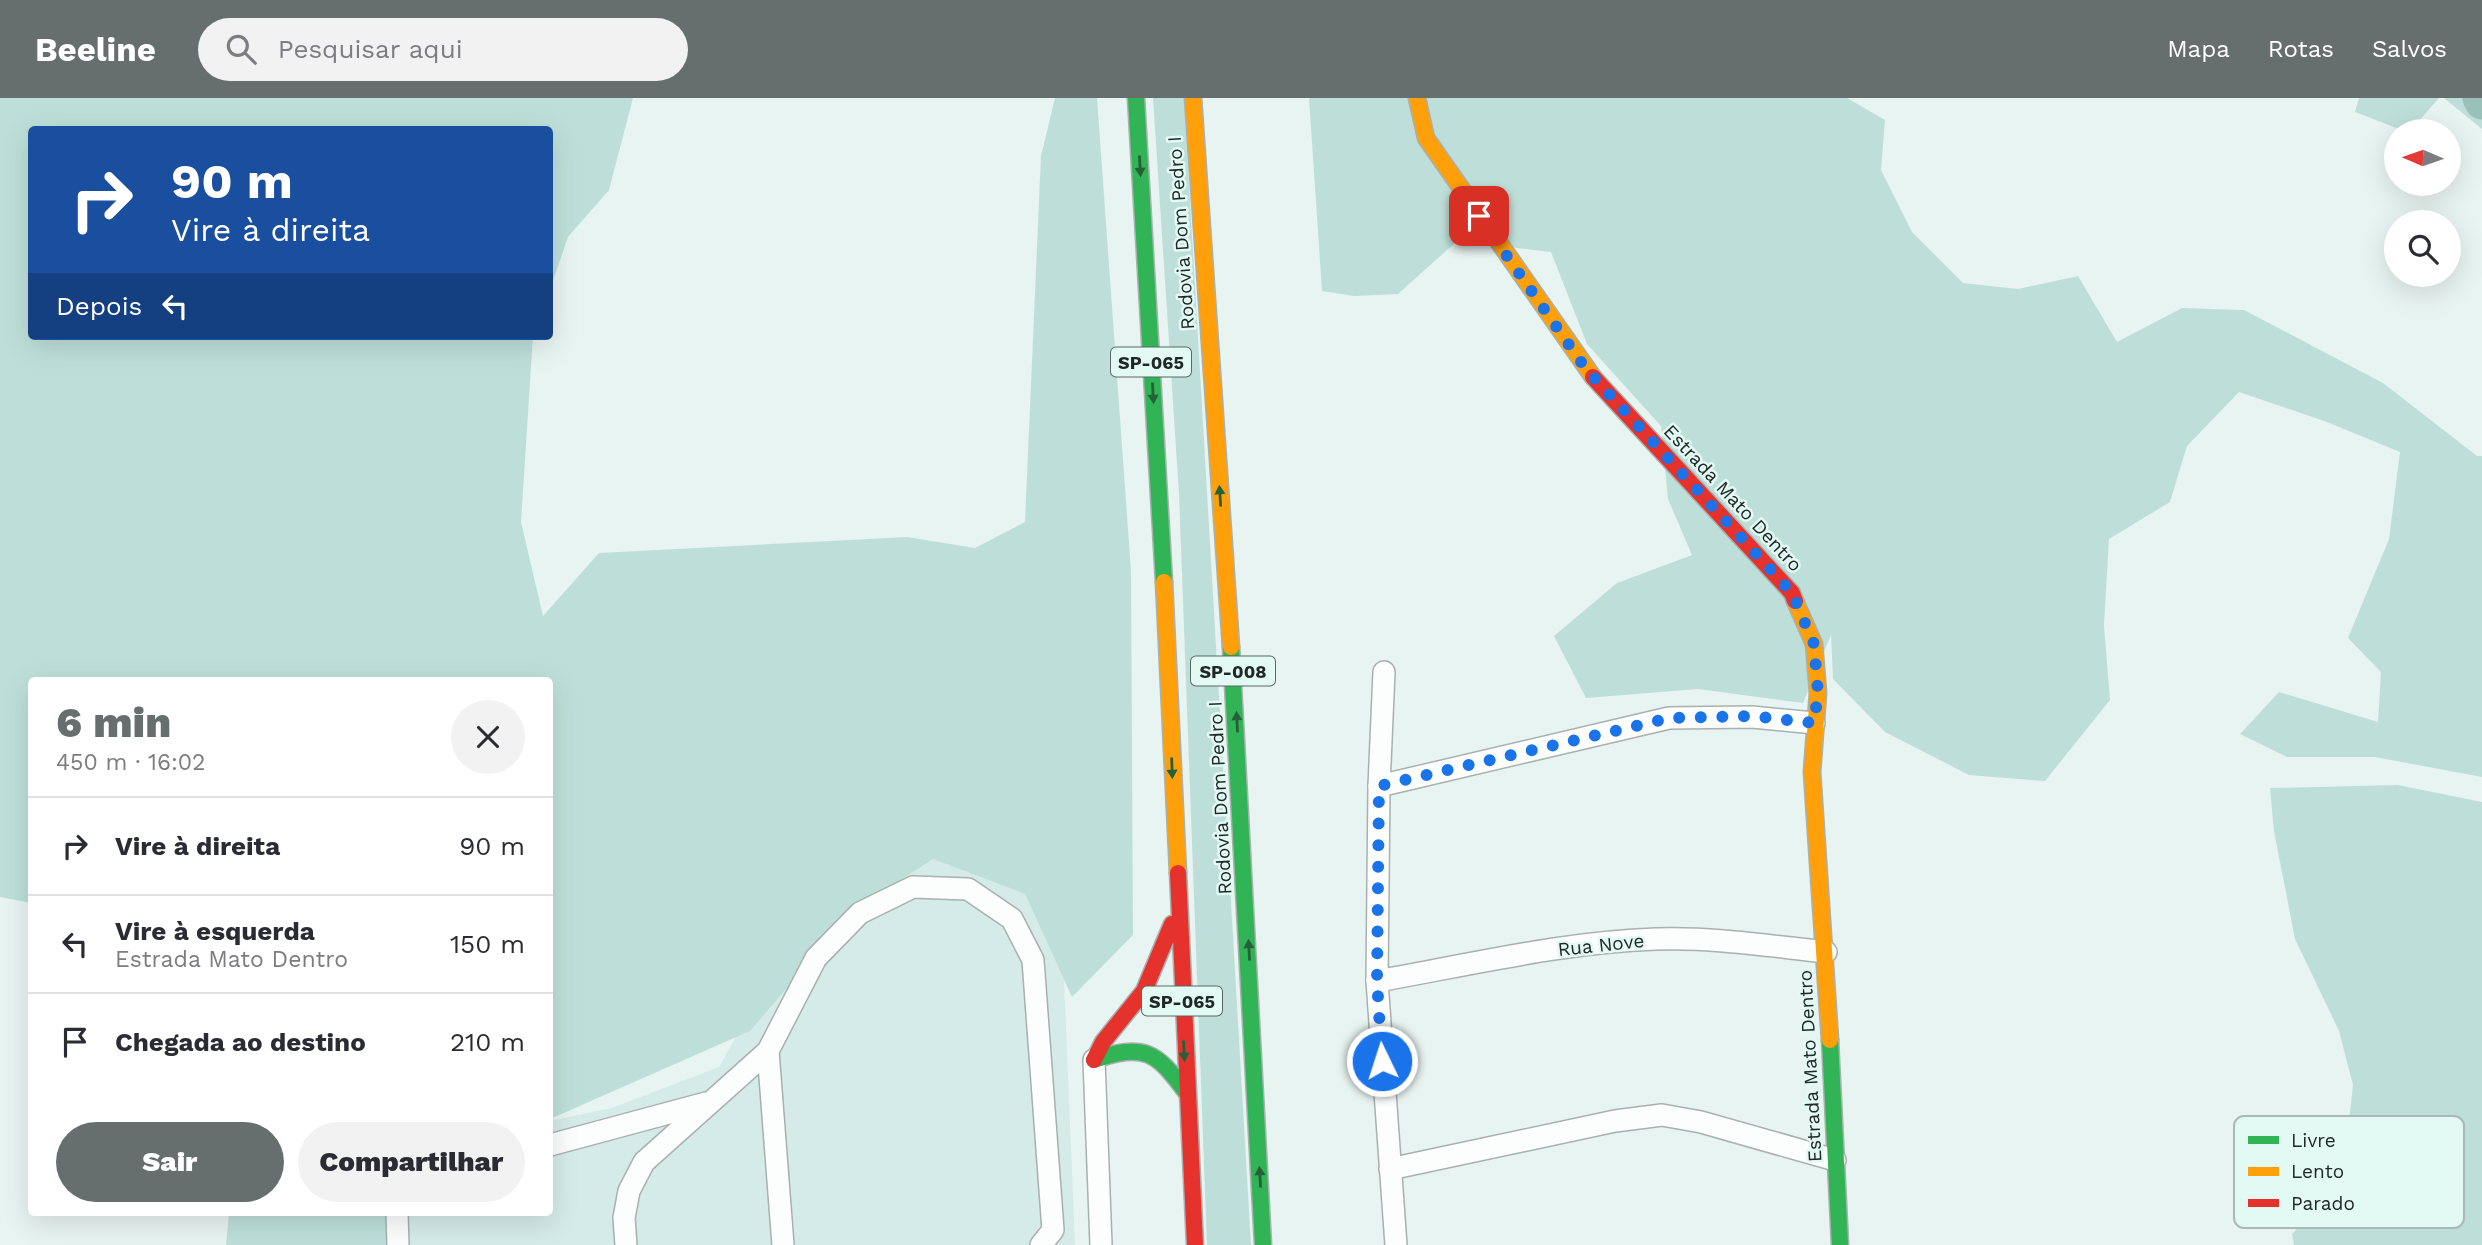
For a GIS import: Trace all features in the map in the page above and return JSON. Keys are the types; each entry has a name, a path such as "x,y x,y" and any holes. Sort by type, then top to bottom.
{"main road":[{"name":"Rodovia Dom Pedro I","path":"1136,98 1167,627 1195,1245"},
{"name":"Rodovia Dom Pedro I","path":"1193,98 1236,714 1263,1245"},
{"name":"Estrada Mato Dentro","path":"1417,98 1426,138 1439,160 1586,369 1792,593 1814,644 1818,693 1812,772 1826,952 1840,1245"},
{"path":"1094,1060 1103,1042 1144,991 1162,954 1178,909"},
{"path":"1094,1060 1124,1048 1146,1049 1163,1060 1186,1092"}],"street":[{"path":"1384,672 1379,786 1377,981 1396,1245"},
{"path":"1379,786 1670,718 1752,716 1814,723"},
{"path":"626,1245 624,1218 629,1191 644,1162 768,1051 816,958 860,913 913,887 968,889 1012,919 1033,960 1053,1230 1041,1245"},
{"name":"Rua Nove","path":"1377,981 1582,945 1656,939 1699,940 1826,952"},
{"path":"768,1051 783,1245"},
{"path":"1094,1060 1101,1245"},
{"path":"553,1144 712,1101"},
{"path":"1390,1169 1615,1121 1662,1115 1701,1122 1835,1160"},
{"path":"397,1216 398,1245"}],"shaded area":[{"path":"0,98 633,98 609,190 568,237 553,280 553,126 28,126 28,340 533,340 521,522 543,616 599,553 907,537 975,548 1025,522 1041,156 1055,98 1097,98 1131,571 1133,935 1072,997 1025,894 933,859 856,908 750,1031 553,1118 553,677 28,677 28,902 0,897"},
{"path":"1153,98 1184,98 1251,1245 1207,1245 1179,494"},
{"path":"1309,98 1847,98 1885,120 1881,170 1912,232 1963,283 2018,289 2078,276 2117,342 2182,308 2244,310 2383,383 2477,456 2482,456 2482,777 2375,757 2287,757 2240,734 2279,692 2378,722 2381,672 2348,638 2389,539 2400,452 2327,422 2239,392 2187,446 2170,502 2109,539 2104,625 2110,700 2045,781 1969,775 1885,732 1833,679 1831,635 1803,703 1698,689 1586,698 1554,636 1617,583 1692,555 1668,499 1661,426 1587,344 1551,252 1457,241 1398,294 1354,296 1322,291"},
{"path":"2359,98 2439,98 2421,119 2384,119 2384,123 2355,112"},
{"path":"2444,98 2482,98 2482,129"},
{"path":"2398,785 2482,802 2482,1245 2294,1245 2292,1234 2297,1228 2464,1228 2464,1116 2350,1116 2353,1085 2339,1031 2295,939 2274,831 2270,788"},
{"path":"934,859 1025,894 1064,979 1075,1245 365,1245 368,1216 553,1216 553,1120 612,1108 719,1067 748,1015 878,879"},
{"path":"229,1216 392,1216 386,1245 226,1245"}],"waterway":[{"path":"2480,98 2482,102"}],"traffic: fast":[{"path":"1136,98 1164,582"},
{"path":"1231,647 1263,1245"},
{"path":"1830,1040 1840,1245"},
{"path":"1094,1060 1125,1052 1148,1054 1166,1067 1186,1092"}],"traffic: slow":[{"path":"1193,98 1231,647"},
{"path":"1417,98 1426,138 1593,377"},
{"path":"1164,582 1178,873"},
{"path":"1795,601 1814,644 1818,693 1812,772 1830,1040"}],"traffic: jam":[{"path":"1593,377 1792,593 1795,601"},
{"path":"1178,873 1195,1245"},
{"path":"1094,1060 1103,1042 1144,991 1172,924"}],"route":[{"path":"1382,1061 1377,981 1379,786 1670,718 1752,716 1814,723 1818,693 1814,644 1792,593 1586,369 1479,216"}]}
